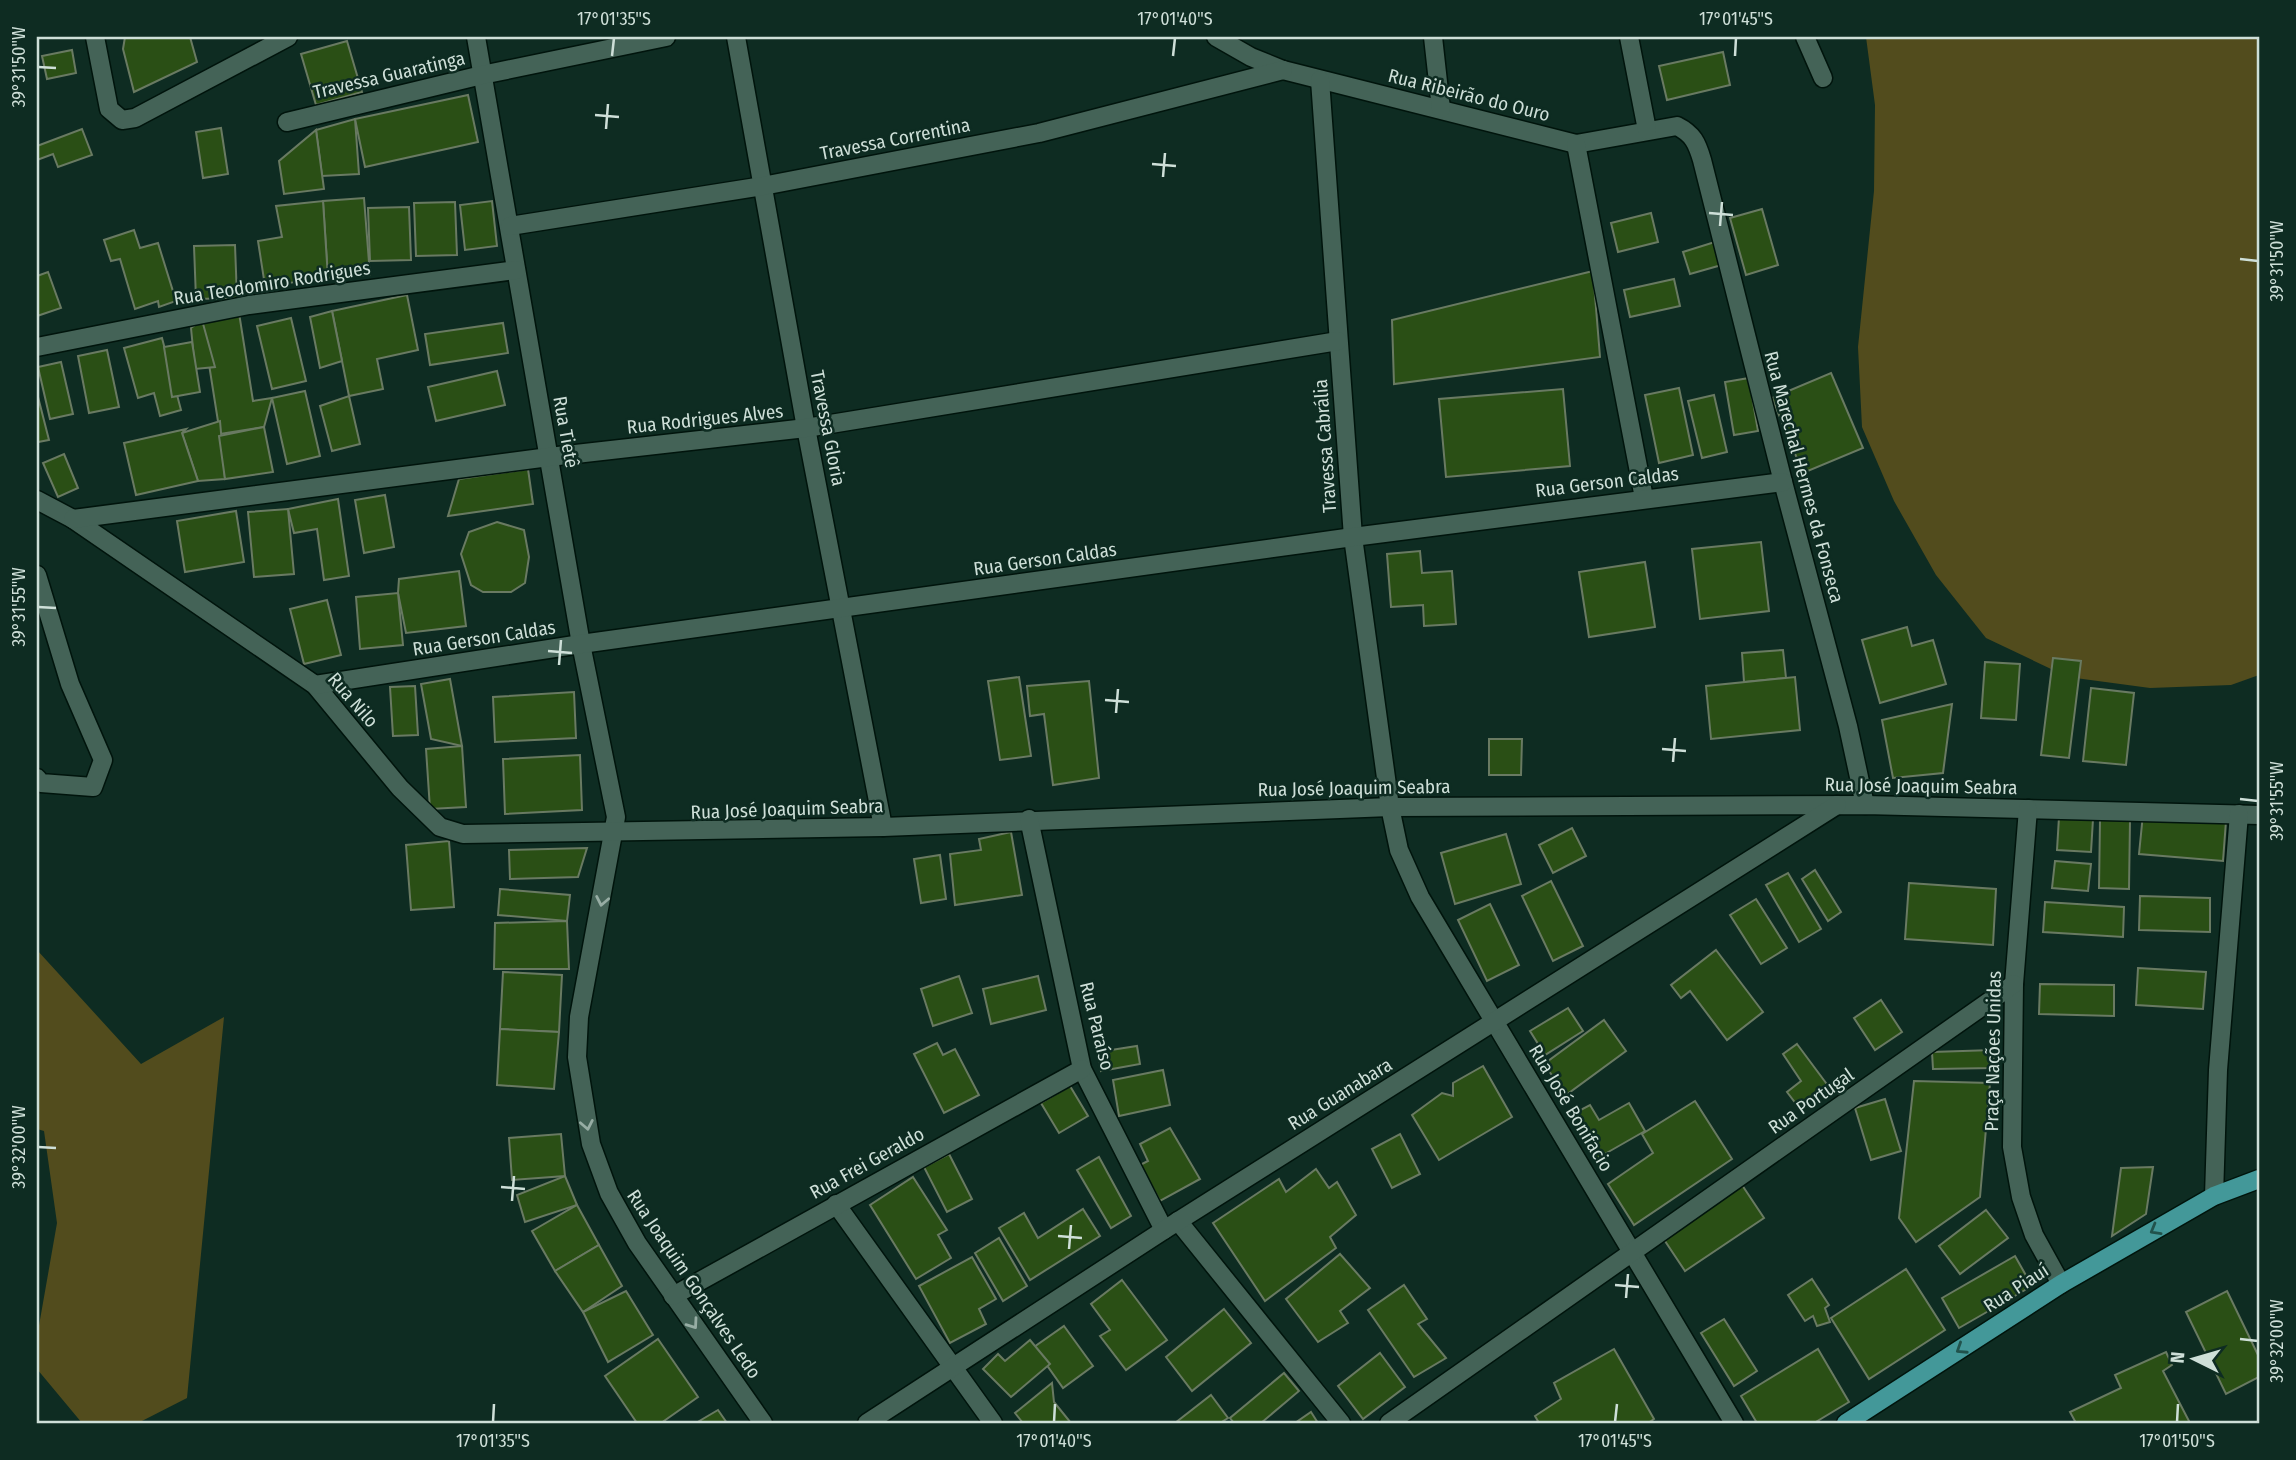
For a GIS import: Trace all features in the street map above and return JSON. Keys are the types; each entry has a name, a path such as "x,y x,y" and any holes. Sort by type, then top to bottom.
{"main road":[{"path":"2214,1196 2259,1179"},
{"name":"Rua Piauí","path":"1846,1423 2061,1284 2214,1196"}],"street":[{"path":"95,37 109,109 122,120 135,118 288,37"},
{"name":"Rua Tietê","path":"476,37 581,644 616,817 615,834"},
{"name":"Travessa Guaratinga","path":"287,122 482,75 666,37"},
{"name":"Travessa Gloria","path":"736,37 806,428 883,827"},
{"name":"Rua Ribeirão do Ouro","path":"1216,37 1251,57 1283,70 1576,144 1676,126 1689,133 1697,143 1702,160"},
{"path":"1248,37 1251,57"},
{"path":"1433,37 1441,110"},
{"path":"1629,37 1647,130"},
{"path":"1805,37 1823,78"},
{"name":"Travessa Correntina","path":"510,226 763,186 1039,133 1283,70"},
{"name":"Travessa Cabrália","path":"1320,80 1353,537 1390,807"},
{"path":"1576,144 1644,498"},
{"name":"Rua Marechal Hermes da Fonseca","path":"1702,160 1783,482 1849,726 1865,804"},
{"name":"Rua Teodomiro Rodrigues","path":"37,347 249,305 516,270"},
{"name":"Rua Rodrigues Alves","path":"73,519 549,457 806,428 1338,341"},
{"name":"Rua Gerson Caldas","path":"315,685 581,644 1353,537 1783,482"},
{"name":"Rua Nilo","path":"37,500 73,519 315,685 400,788 440,827 463,834 681,833"},
{"path":"37,575 70,684 103,760 93,787 41,783 37,778"},
{"name":"Rua José Joaquim Seabra","path":"681,833 1390,807 1865,804 2259,815"},
{"name":"Rua Guanabara","path":"867,1423 1171,1226 1838,805"},
{"name":"Rua José Bonifacio","path":"1390,807 1399,850 1420,897 1734,1423"},
{"name":"Praça Nações Unidas","path":"2028,808 2014,984 2014,1160 2021,1197 2034,1235 2061,1284"},
{"path":"2214,1196 2218,1070 2239,814"},
{"name":"Rua Paraíso","path":"1029,819 1082,1069 1171,1226 1341,1423"},
{"name":"Rua Joaquim Gonçalves Ledo","path":"615,834 579,1017 577,1057 591,1144 609,1193 673,1296 763,1423"},
{"name":"Rua Portugal","path":"1389,1423 2014,984"},
{"name":"Rua Frei Geraldo","path":"673,1296 1082,1069"},
{"path":"836,1204 993,1423"}],"shaded area":[{"path":"1866,37 2259,37 2259,675 2231,685 2150,688 2068,677 1986,638 1936,575 1894,501 1862,427 1858,347 1874,191 1875,105"},
{"path":"37,950 141,1064 224,1017 187,1398 138,1423 82,1423 37,1369 37,1337 57,1223 44,1131 37,1129"}],"building":[{"path":"125,37 190,37 197,62 134,92 123,49"},
{"path":"347,41 362,92 316,105 301,54"},
{"path":"72,50 76,73 47,79 42,56"},
{"path":"1723,52 1730,85 1667,100 1659,66"},
{"path":"468,95 478,142 365,167 355,119"},
{"path":"355,119 359,174 322,176 316,130"},
{"path":"221,128 228,174 203,178 196,132"},
{"path":"82,129 92,155 58,167 53,154 37,160 37,146"},
{"path":"316,130 324,189 284,194 279,161"},
{"path":"364,198 370,275 328,278 323,201"},
{"path":"323,201 328,278 265,286 258,241 282,237 276,206"},
{"path":"492,201 497,246 465,250 460,205"},
{"path":"455,202 457,255 416,256 414,203"},
{"path":"409,207 411,260 370,261 368,208"},
{"path":"1762,209 1778,265 1746,275 1730,218"},
{"path":"1651,213 1658,242 1618,252 1611,223"},
{"path":"134,230 140,248 158,243 176,301 159,307 158,301 135,309 120,259 111,261 104,240"},
{"path":"1718,241 1725,264 1690,274 1683,252"},
{"path":"235,245 237,298 196,299 194,246"},
{"path":"1593,271 1600,357 1394,384 1392,320"},
{"path":"48,272 61,308 37,316 37,276"},
{"path":"1674,279 1680,306 1630,317 1624,290"},
{"path":"407,295 418,350 377,359 383,389 349,396 332,311"},
{"path":"332,311 342,361 320,368 310,317"},
{"path":"239,313 253,401 272,398 264,427 220,434 202,320"},
{"path":"291,318 306,381 272,389 257,326"},
{"path":"202,320 215,367 195,369 191,328"},
{"path":"503,323 508,353 430,365 425,334"},
{"path":"162,338 181,410 160,416 154,393 138,398 124,348"},
{"path":"192,342 200,392 172,397 164,347"},
{"path":"107,350 119,407 89,413 78,356"},
{"path":"61,362 73,414 50,419 38,367"},
{"path":"497,371 505,405 436,421 428,387"},
{"path":"1831,373 1863,448 1803,473 1772,398"},
{"path":"1749,378 1758,431 1734,435 1725,382"},
{"path":"1679,388 1693,455 1659,463 1645,395"},
{"path":"1563,389 1570,466 1446,477 1439,399"},
{"path":"305,391 320,456 287,464 272,398"},
{"path":"37,393 49,440 38,442 37,439"},
{"path":"1714,395 1727,452 1702,458 1688,401"},
{"path":"349,396 360,444 332,451 320,406"},
{"path":"220,421 225,479 198,481 182,433"},
{"path":"264,427 273,472 225,479 219,436"},
{"path":"186,429 182,433 198,481 136,495 124,443"},
{"path":"64,454 78,488 58,497 43,463"},
{"path":"528,469 533,504 448,516 459,479"},
{"path":"385,495 394,547 364,553 355,500"},
{"path":"338,499 349,576 324,580 317,529 294,533 288,509"},
{"path":"288,509 294,574 254,577 248,512"},
{"path":"236,511 244,562 185,572 177,521"},
{"path":"497,522 524,530 529,557 525,583 511,592 483,592 471,585 461,554 469,532"},
{"path":"1761,542 1769,611 1700,619 1692,549"},
{"path":"1420,551 1422,573 1452,571 1456,624 1424,626 1423,605 1391,607 1387,554"},
{"path":"1645,562 1655,627 1589,637 1579,572"},
{"path":"459,571 466,626 406,633 398,593 399,579"},
{"path":"398,593 403,645 360,649 356,597"},
{"path":"327,600 341,655 304,664 290,609"},
{"path":"1907,627 1912,646 1933,640 1946,684 1880,703 1862,640"},
{"path":"1783,650 1786,678 1744,682 1742,653"},
{"path":"2053,658 2081,661 2069,758 2041,755"},
{"path":"1985,662 2020,664 2016,720 1981,718"},
{"path":"1019,677 1031,756 1000,760 988,681"},
{"path":"1795,677 1800,730 1711,739 1706,686"},
{"path":"450,679 462,746 431,739 421,684"},
{"path":"1089,681 1099,778 1053,785 1044,714 1030,716 1027,686"},
{"path":"415,686 418,735 393,736 390,687"},
{"path":"2091,688 2134,693 2126,765 2083,761"},
{"path":"574,692 576,738 495,742 493,697"},
{"path":"1952,704 1943,773 1893,778 1882,720"},
{"path":"1489,739 1522,739 1521,775 1489,775"},
{"path":"462,746 466,807 430,809 426,749"},
{"path":"580,755 582,810 505,814 503,759"},
{"path":"2143,814 2226,821 2223,861 2139,854"},
{"path":"2059,817 2093,819 2091,852 2057,850"},
{"path":"2100,820 2130,820 2129,889 2099,888"},
{"path":"1572,828 1586,856 1553,873 1539,845"},
{"path":"1011,832 1022,895 955,905 950,854 981,850 979,839"},
{"path":"1506,834 1521,884 1455,904 1441,853"},
{"path":"449,841 454,907 411,910 406,845"},
{"path":"587,848 578,877 510,879 509,850"},
{"path":"940,855 946,899 921,903 914,859"},
{"path":"2055,861 2091,864 2088,891 2052,888"},
{"path":"1815,870 1841,912 1828,921 1802,879"},
{"path":"1788,873 1821,929 1799,942 1766,885"},
{"path":"1551,881 1583,946 1553,961 1522,896"},
{"path":"1909,883 1996,889 1993,945 1905,939"},
{"path":"500,889 570,895 567,921 498,915"},
{"path":"2140,896 2210,898 2210,932 2139,930"},
{"path":"1756,899 1787,948 1761,964 1730,915"},
{"path":"2045,902 2124,907 2123,937 2043,932"},
{"path":"1490,904 1519,965 1487,981 1458,920"},
{"path":"567,921 569,969 494,969 495,923"},
{"path":"1716,950 1763,1012 1727,1040 1690,991 1681,998 1671,985"},
{"path":"2138,968 2206,972 2203,1009 2136,1005"},
{"path":"503,972 562,975 559,1032 500,1029"},
{"path":"959,976 972,1013 933,1026 921,989"},
{"path":"1038,976 1046,1010 991,1024 983,989"},
{"path":"2040,984 2114,985 2114,1016 2039,1014"},
{"path":"1881,1000 1902,1032 1875,1050 1854,1018"},
{"path":"1568,1008 1583,1031 1545,1055 1530,1031"},
{"path":"1604,1020 1626,1051 1566,1095 1544,1064"},
{"path":"500,1029 559,1032 554,1089 497,1085"},
{"path":"937,1043 943,1055 955,1049 979,1095 944,1113 914,1054"},
{"path":"1797,1044 1829,1087 1800,1109 1787,1092 1801,1081 1783,1054"},
{"path":"1137,1046 1140,1064 1101,1071 1098,1052"},
{"path":"1993,1050 1994,1068 1933,1069 1932,1052"},
{"path":"1483,1066 1512,1117 1439,1160 1412,1115 1442,1093 1453,1096 1453,1083"},
{"path":"1163,1070 1170,1105 1119,1116 1113,1080"},
{"path":"1914,1081 1990,1083 1980,1197 1916,1242 1899,1218"},
{"path":"1070,1086 1088,1116 1059,1133 1041,1103"},
{"path":"1885,1099 1901,1151 1871,1160 1855,1108"},
{"path":"1695,1101 1732,1159 1634,1225 1608,1184 1653,1153 1642,1134"},
{"path":"1629,1103 1645,1131 1596,1159 1571,1115 1590,1105 1599,1120"},
{"path":"1170,1128 1200,1179 1160,1201 1140,1165 1148,1161 1140,1144"},
{"path":"561,1134 565,1176 512,1180 509,1138"},
{"path":"1400,1134 1420,1174 1392,1188 1372,1149"},
{"path":"949,1154 972,1199 947,1212 924,1167"},
{"path":"1099,1157 1131,1216 1111,1228 1077,1170"},
{"path":"2153,1167 2146,1214 2112,1236 2121,1168"},
{"path":"1316,1169 1329,1188 1337,1182 1356,1215 1330,1237 1336,1248 1265,1301 1213,1223 1279,1179 1286,1192"},
{"path":"565,1176 577,1205 525,1222 517,1195"},
{"path":"913,1177 947,1230 938,1235 951,1258 916,1279 870,1205"},
{"path":"1742,1185 1764,1218 1685,1271 1663,1238"},
{"path":"577,1205 599,1245 555,1271 532,1231"},
{"path":"1083,1209 1100,1236 1030,1280 999,1228 1024,1213 1038,1238"},
{"path":"1986,1210 2008,1238 1960,1274 1939,1246"},
{"path":"999,1238 1027,1286 1003,1301 975,1253"},
{"path":"599,1245 622,1286 583,1312 555,1271"},
{"path":"1340,1254 1370,1288 1340,1311 1348,1323 1318,1342 1286,1299"},
{"path":"2015,1256 2032,1286 1959,1328 1942,1298"},
{"path":"972,1257 996,1299 979,1309 986,1324 950,1343 919,1286"},
{"path":"1906,1269 1945,1330 1869,1379 1831,1318"},
{"path":"1812,1279 1829,1305 1825,1308 1830,1322 1817,1326 1813,1316 1805,1321 1788,1295"},
{"path":"1122,1280 1167,1340 1126,1370 1100,1336 1110,1330 1091,1304"},
{"path":"1404,1285 1427,1319 1418,1324 1446,1358 1414,1377 1368,1310"},
{"path":"626,1291 653,1335 608,1362 583,1312"},
{"path":"2227,1291 2259,1357 2259,1377 2226,1394 2186,1312"},
{"path":"1224,1309 1251,1343 1192,1391 1166,1357"},
{"path":"1724,1319 1757,1371 1734,1386 1701,1333"},
{"path":"1064,1326 1093,1366 1063,1388 1034,1347"},
{"path":"658,1339 698,1397 661,1423 637,1423 605,1376"},
{"path":"1030,1340 1050,1364 1011,1397 983,1369 998,1354 1005,1361"},
{"path":"1614,1349 1654,1419 1648,1423 1539,1423 1535,1416 1561,1399 1554,1383"},
{"path":"1818,1349 1849,1402 1814,1423 1757,1423 1741,1396"},
{"path":"2166,1352 2172,1365 2163,1371 2190,1423 2076,1423 2070,1412 2121,1388 2115,1375"},
{"path":"1380,1353 1405,1387 1363,1419 1338,1386"},
{"path":"1284,1373 1299,1391 1261,1423 1234,1423 1230,1418"},
{"path":"1052,1383 1054,1402 1071,1423 1023,1423 1015,1413"},
{"path":"1211,1395 1228,1418 1220,1423 1175,1423"},
{"path":"718,1410 727,1423 696,1423"},
{"path":"1311,1412 1318,1423 1295,1423"}]}
